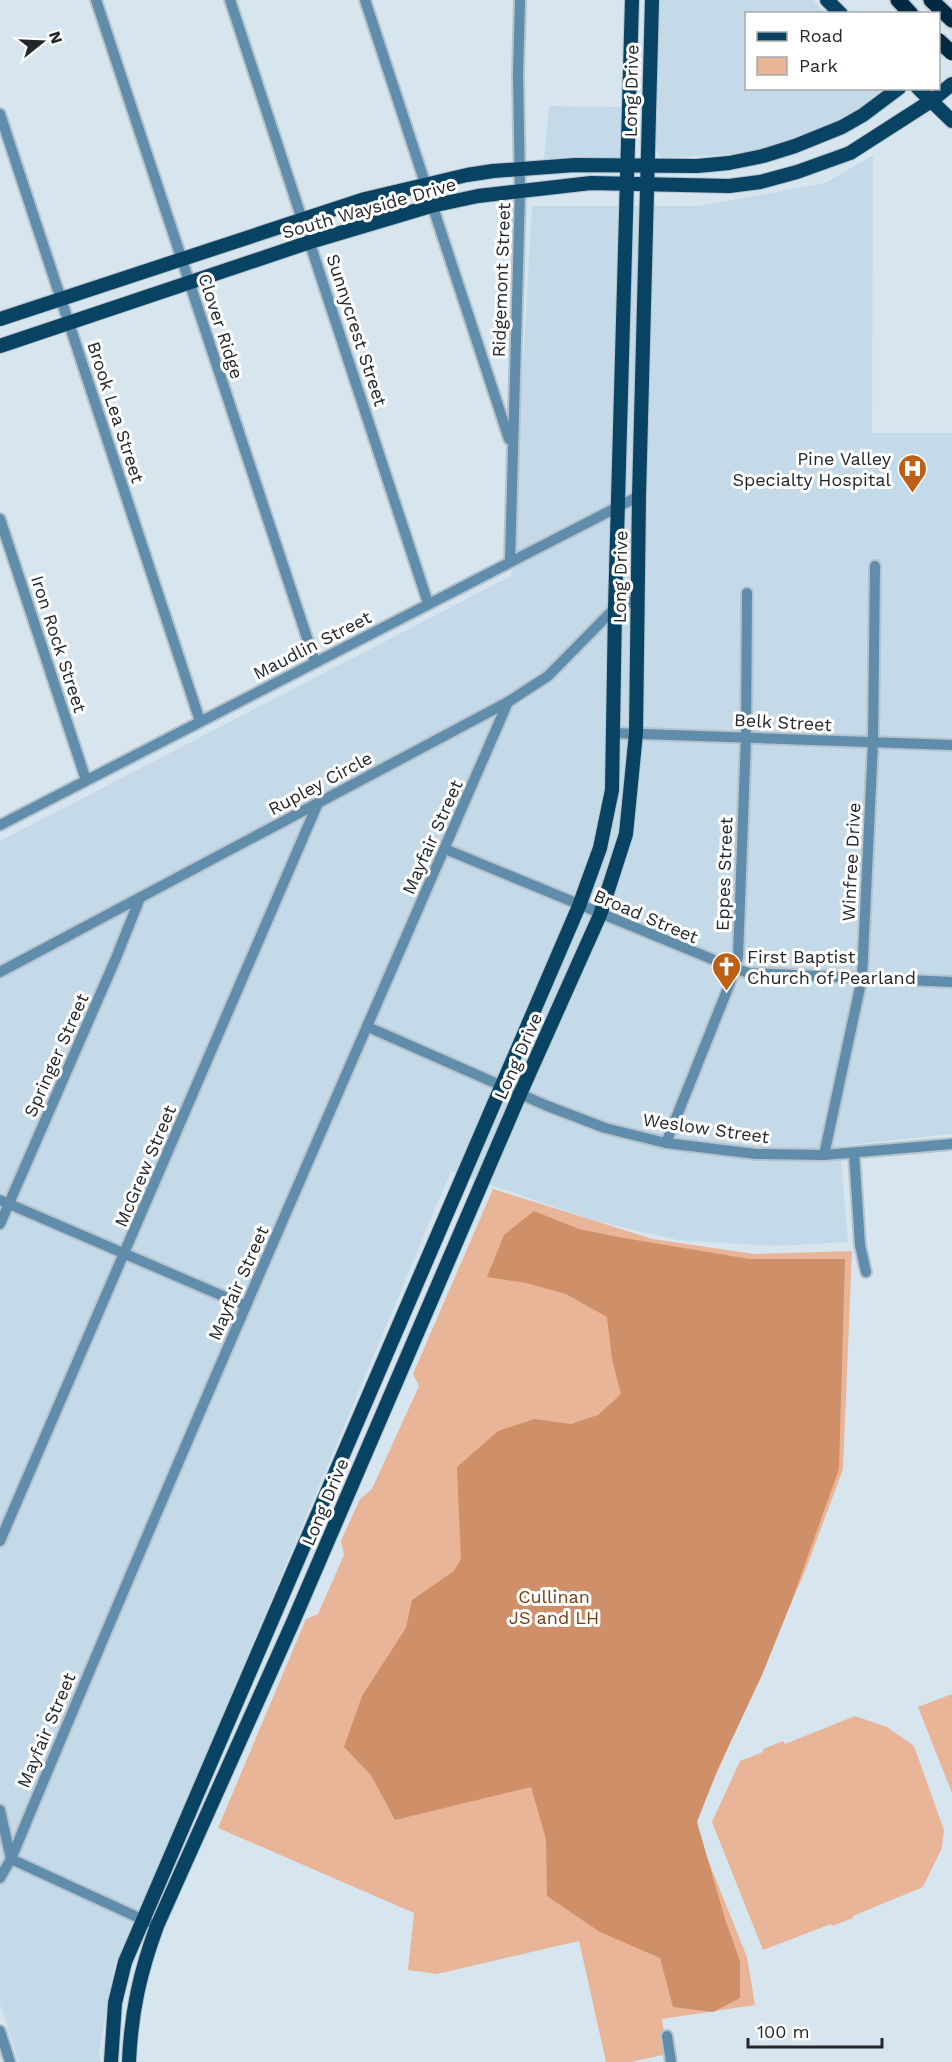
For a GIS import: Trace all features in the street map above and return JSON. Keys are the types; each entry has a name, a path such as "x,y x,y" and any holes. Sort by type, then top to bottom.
{"highway":[{"path":"898,0 909,12"},
{"path":"931,0 948,16"},
{"path":"940,41 952,53"}],"main road":[{"name":"Long Drive","path":"111,2062 115,2003 125,1962 142,1919 369,1400 579,906 600,848 612,790 617,506 632,0"},
{"name":"Long Drive","path":"129,2062 136,1992 157,1926 293,1622 520,1094 600,915 626,834 636,733 639,496 652,0"},
{"path":"827,0 839,12"},
{"path":"940,56 952,46"},
{"path":"630,58 650,59"},
{"name":"South Wayside Drive","path":"0,346 310,242 431,206 478,196 591,183 729,186 760,182 797,172 850,153 931,101 952,84"},
{"name":"South Wayside Drive","path":"0,320 365,199 467,175 587,165 698,166 729,163 795,146 843,127 896,90"},
{"path":"920,90 952,121"},
{"path":"795,146 797,172"},
{"path":"624,288 646,290"},
{"path":"621,394 642,396"},
{"path":"543,989 562,999"},
{"path":"462,1179 480,1187"},
{"path":"418,1284 435,1292"},
{"path":"369,1400 386,1407"},
{"path":"324,1503 341,1512"},
{"path":"274,1616 293,1622"},
{"path":"231,1714 248,1722"},
{"path":"189,1812 203,1823"},
{"path":"111,2044 130,2044"}],"street":[{"name":"Clover Ridge","path":"96,0 315,662"},
{"name":"Sunnycrest Street","path":"231,0 428,603"},
{"path":"365,0 512,447"},
{"name":"Ridgemont Street","path":"510,561 520,191 518,169 520,0"},
{"name":"Brook Lea Street","path":"0,114 201,721"},
{"name":"Maudlin Street","path":"0,825 639,496"},
{"name":"Iron Rock Street","path":"0,519 87,780"},
{"name":"Winfree Drive","path":"824,1155 862,978 873,742 875,566"},
{"name":"Eppes Street","path":"666,1143 738,957 746,736 747,593"},
{"name":"Rupley Circle","path":"0,972 508,702 549,676 615,608 638,599"},
{"name":"Mayfair Street","path":"0,1878 11,1859 91,1666 508,702"},
{"name":"Belk Street","path":"613,733 952,745"},
{"name":"McGrew Street","path":"0,1541 318,803"},
{"name":"Broad Street","path":"445,849 600,915 749,973 952,982"},
{"name":"Springer Street","path":"0,1224 4,1202 116,958 140,898"},
{"name":"Weslow Street","path":"368,1027 501,1087 605,1128 666,1143 756,1154 824,1155 952,1144"},
{"path":"854,1153 861,1245 866,1272"},
{"path":"4,1202 246,1306"},
{"path":"0,1810 11,1859 157,1926"},
{"path":"0,2031 10,2062"},
{"path":"667,2036 671,2062"}],"shaded area":[{"path":"658,0 812,0 825,12 745,12 745,90 882,90 851,114 802,137 750,153 662,158 655,150"},
{"path":"549,106 625,107 621,160 544,160"},
{"path":"873,155 872,433 952,433 952,1134 840,1146 848,1242 775,1246 678,1240 592,1220 451,1171 168,1846 114,1967 99,2052 101,2062 19,2062 0,2004 0,841 511,576 532,206 699,206 825,183"}],"green space":[{"name":"Cullinan JS and LH","path":"493,1189 653,1239 754,1254 852,1251 843,1469 806,1569 694,1825 747,1957 755,2005 662,2019 667,2054 631,2062 606,2062 579,1941 437,1974 408,1970 414,1913 218,1828 306,1619 318,1614 344,1555 341,1541 360,1499 372,1489 419,1386 413,1374"},
{"name":"Cullinan JS and LH","path":"534,1211 579,1229 749,1259 845,1259 839,1469 791,1603 697,1822 725,1919 740,1961 740,1998 713,2012 673,2007 660,1958 600,1932 547,1896 546,1839 531,1787 395,1820 371,1775 344,1747 362,1696 406,1628 412,1600 454,1571 461,1559 457,1467 498,1431 534,1419 571,1424 598,1415 621,1394 612,1359 607,1317 566,1294 526,1283 487,1277 504,1235"},
{"path":"952,1694 952,1793 918,1707"},
{"path":"855,1716 887,1727 914,1746 944,1830 942,1848 923,1887 853,1916 853,1918 763,1950 712,1822 740,1761 783,1741 785,1744"}],"place":[{"name":"Pine Valley Specialty Hospital","path":"912,494"},
{"name":"First Baptist Church of Pearland","path":"726,992"}]}
